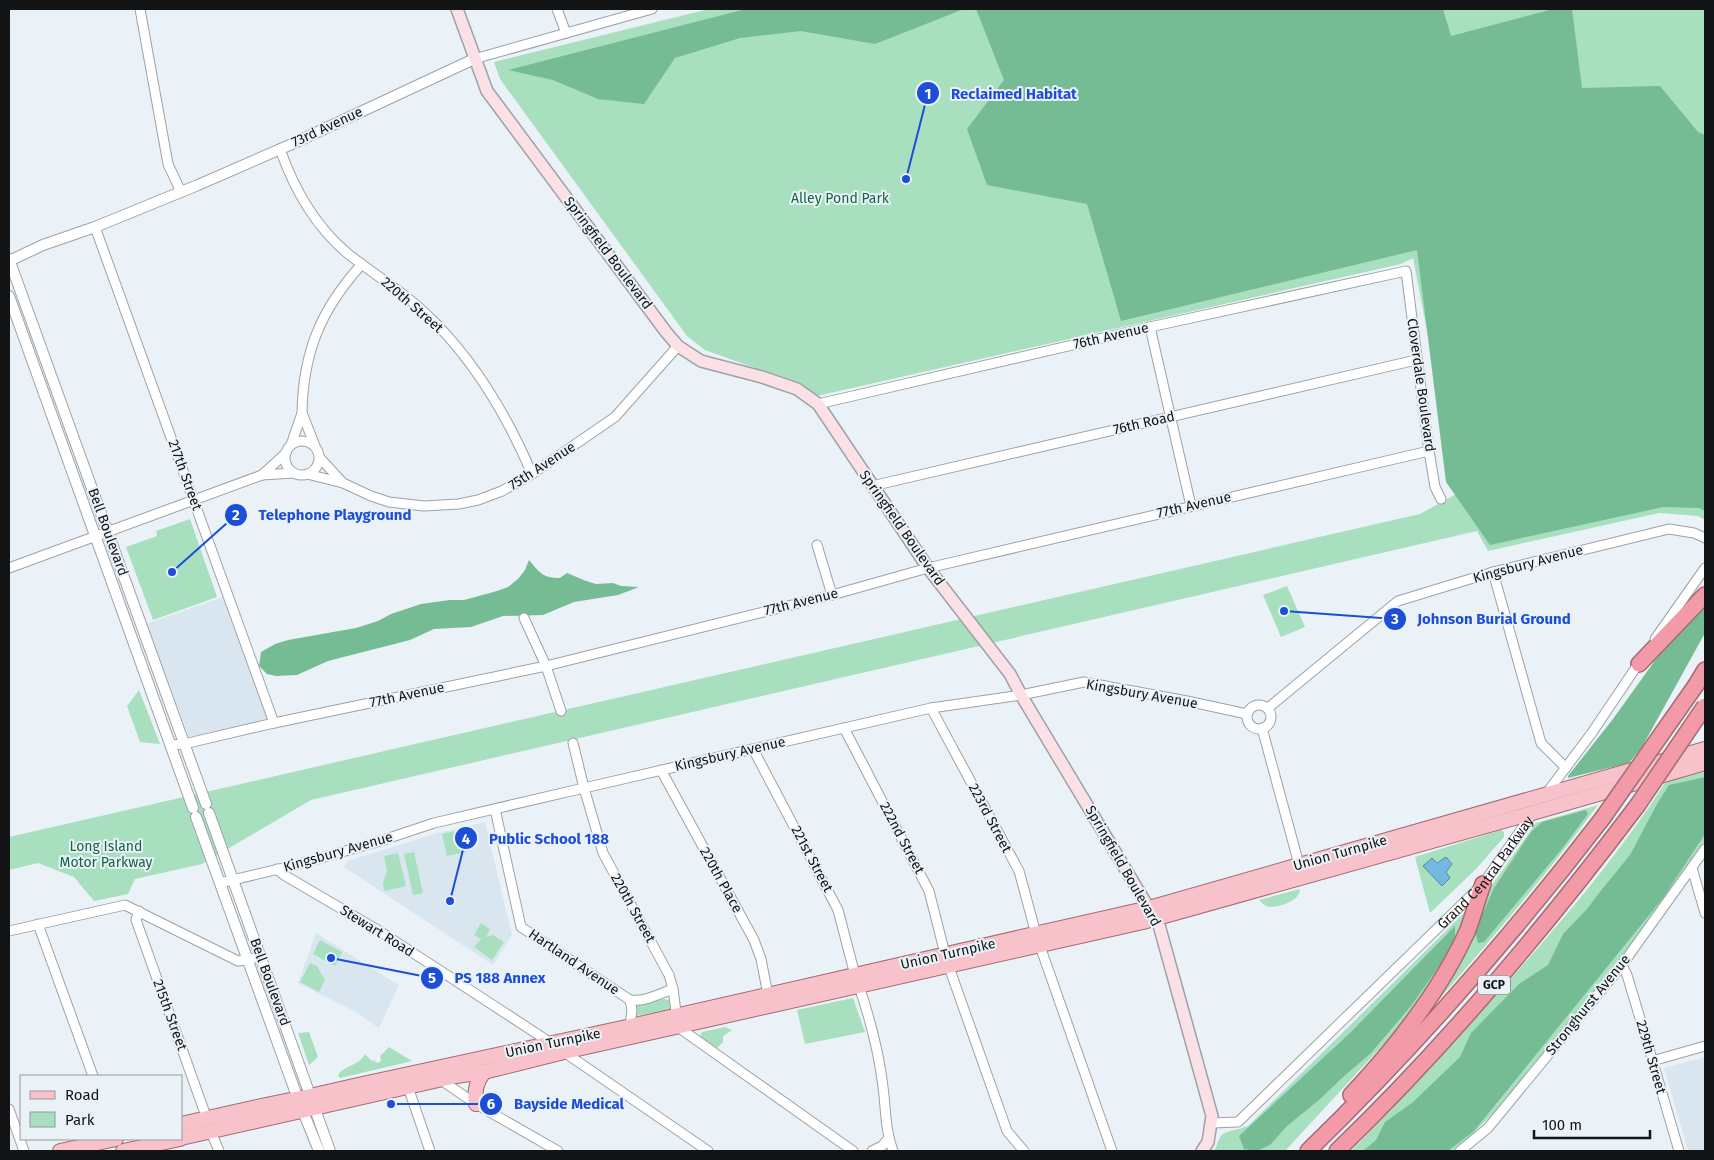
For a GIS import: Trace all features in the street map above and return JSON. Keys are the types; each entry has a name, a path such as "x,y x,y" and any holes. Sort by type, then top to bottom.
{"highway":[{"path":"1639,664 1705,595"},
{"name":"GCP","path":"1308,1151 1390,1069 1525,916 1602,820 1705,670"},
{"name":"GCP","path":"1337,1151 1404,1084 1497,982 1570,893 1637,806 1705,706"},
{"path":"1300,1151 1356,1090 1430,999 1467,931 1482,884"}],"main road":[{"name":"Springfield Boulevard","path":"457,9 487,91 678,346 701,361 762,377 797,389 818,404 928,568 1010,674 1152,913 1163,938 1212,1116 1208,1142 1202,1151"},
{"name":"Union Turnpike","path":"1152,913 1299,864 1705,749"},
{"name":"Union Turnpike","path":"307,1104 358,1084 630,1026 677,1022 1304,878 1705,763"},
{"name":"Union Turnpike","path":"182,1138 209,1125 307,1104 408,1088 484,1072 677,1022 768,995 857,980"},
{"path":"476,1104 476,1085 484,1072"},
{"name":"Union Turnpike","path":"182,1124 209,1125"},
{"path":"60,1151 111,1140"},
{"name":"Union Turnpike","path":"122,1151 175,1140"}],"street":[{"path":"140,9 168,164 181,192"},
{"path":"557,9 566,33"},
{"name":"73rd Avenue","path":"9,260 181,192 280,149 474,59 652,9"},
{"name":"220th Street","path":"280,149 296,189 315,220 346,252 397,289 423,311 463,354 498,404 518,440 532,474"},
{"name":"217th Street","path":"95,227 274,722"},
{"name":"Bell Boulevard","path":"9,260 260,956 307,1104 319,1151"},
{"path":"294,473 286,462 288,449 302,413 302,392 307,361 318,328 338,292 362,264"},
{"name":"76th Avenue","path":"818,404 1150,327 1406,271"},
{"name":"Cloverdale Boulevard","path":"1406,271 1429,451 1435,487 1441,499"},
{"name":"Bell Boulevard","path":"9,296 248,960 307,1104 330,1151"},
{"path":"1150,327 1191,506"},
{"name":"75th Avenue","path":"307,474 342,483 389,502 424,506 446,506 478,500 502,491 532,474 615,417 678,346"},
{"name":"76th Road","path":"872,486 1416,360"},
{"path":"9,568 262,476 294,473 307,474 318,466 320,458 302,413"},
{"path":"262,476 298,441 315,446"},
{"name":"77th Avenue","path":"172,745 184,744 274,722 546,666 832,595 928,568 1429,451"},
{"name":"75th Avenue","path":"320,458 342,483"},
{"name":"Kingsbury Avenue","path":"1268,708 1398,601 1493,572 1668,529 1705,538"},
{"path":"817,544 832,595"},
{"name":"Grand Central Parkway","path":"1212,1123 1238,1122 1482,884 1545,794 1592,734 1644,654 1705,568"},
{"path":"1493,572 1541,743 1566,768"},
{"path":"524,618 546,666 561,711"},
{"name":"Kingsbury Avenue","path":"220,883 377,842 434,823 495,808 931,708 1021,695 1084,682 1247,714"},
{"path":"1255,705 1264,705 1268,708 1271,715 1266,726 1262,728 1252,727 1249,723 1248,710 1255,705"},
{"name":"223rd Street","path":"931,708 1019,871 1038,940 1112,1151"},
{"name":"222nd Street","path":"844,728 929,891 947,960 1007,1131 1024,1151"},
{"path":"1262,728 1304,878"},
{"name":"220th Street","path":"573,743 603,853 669,975 673,989 677,1022"},
{"name":"221st Street","path":"753,749 838,910 876,1044 883,1086 888,1138 892,1151"},
{"name":"220th Place","path":"661,770 754,940 761,959 768,995"},
{"name":"Hartland Avenue","path":"495,808 521,927 630,1000 632,1010 630,1026"},
{"name":"Stronghurst Avenue","path":"1460,1151 1488,1128 1622,964 1705,849"},
{"path":"1692,868 1705,913"},
{"name":"Stewart Road","path":"277,869 284,875 381,932 551,1043"},
{"path":"9,931 126,905 238,961 260,956"},
{"name":"215th Street","path":"139,911 136,920 218,1151"},
{"path":"38,924 94,1075"},
{"name":"229th Street","path":"1622,964 1627,975 1678,1151"},
{"path":"630,1000 650,998 673,989"},
{"path":"677,1022 853,1151"},
{"path":"1652,1061 1705,1046"},
{"path":"564,1052 708,1151"},
{"path":"441,1080 476,1104 558,1151"},
{"path":"408,1088 430,1151"},
{"path":"9,1109 20,1140"},
{"path":"872,1151 882,1146 888,1138"}],"shaded area":[{"path":"223,597 268,720 190,739 146,624"},
{"path":"485,822 512,935 493,965 344,867 347,861 438,833"},
{"path":"316,933 399,985 379,1028 354,1011 298,983"},
{"path":"1705,1057 1705,1151 1688,1151 1664,1068"}],"green space":[{"name":"Alley Pond Park","path":"709,9 1705,9 1705,520 1698,516 1659,513 1488,551 1477,531 311,800 202,864 135,879 128,894 94,901 74,877 38,863 9,870 9,837 1420,514 1458,493 1413,258 1401,264 817,396 799,384 705,350 687,336 500,79 494,62"},
{"path":"746,9 964,9 875,44 801,31 740,38 675,58 644,104 598,99 553,80 508,70"},
{"path":"976,9 1443,9 1451,36 1553,9 1572,9 1582,88 1660,86 1698,132 1705,135 1705,511 1699,508 1663,507 1490,545 1446,482 1417,250 1121,321 1087,204 987,185 967,129 1004,80"},
{"path":"190,519 217,597 153,620 126,547 157,536 156,531"},
{"path":"529,560 539,571 550,577 560,578 567,573 596,584 613,583 621,586 639,587 618,595 574,602 543,615 503,616 471,627 434,629 410,640 328,661 297,675 276,676 267,674 259,666 261,652 275,644 356,628 421,604 464,600 508,587 525,570"},
{"path":"1287,586 1305,627 1281,637 1263,595"},
{"path":"1705,603 1705,633 1642,747 1629,763 1568,778 1674,634"},
{"path":"139,690 160,744 140,742 127,706"},
{"path":"1705,772 1705,841 1611,975 1503,1104 1452,1151 1351,1151 1432,1066 1578,901 1624,842 1667,780"},
{"path":"1705,777 1705,834 1663,898 1474,1131 1448,1151 1363,1151 1376,1140 1385,1122 1412,1103 1460,1057 1471,1033 1519,984 1548,965 1563,934 1587,909 1630,855 1669,785"},
{"path":"1598,805 1534,888 1421,1020 1492,885 1536,823"},
{"path":"1586,810 1588,814 1561,850 1484,942 1478,943 1475,931 1494,888 1531,832 1542,822"},
{"path":"460,830 466,852 447,856 442,834"},
{"path":"1501,830 1504,832 1504,837 1476,869 1430,913 1415,857"},
{"path":"414,852 423,893 413,895 404,854"},
{"path":"398,853 406,886 384,891 383,883 387,871 384,856"},
{"path":"1300,889 1297,897 1278,906 1269,907 1259,900"},
{"path":"1465,912 1470,914 1461,935 1415,1010 1285,1151 1214,1151 1223,1134 1248,1126"},
{"path":"481,923 490,929 486,937 493,935 504,942 492,960 474,947 481,939 474,935"},
{"path":"1455,926 1452,946 1444,959 1411,1006 1371,1053 1287,1126 1270,1145 1257,1151 1244,1149 1239,1136 1350,1033"},
{"path":"320,940 342,952 335,966 313,954"},
{"path":"310,963 317,966 325,980 319,992 300,982"},
{"path":"853,998 865,1032 805,1044 797,1010"},
{"path":"664,999 669,1000 670,1010 635,1016 637,1005"},
{"path":"725,1027 732,1030 723,1036 723,1042 717,1048 700,1037 702,1032"},
{"path":"309,1032 318,1057 309,1065 298,1033"},
{"path":"389,1047 412,1061 340,1078 338,1076 342,1070 358,1062 365,1054 372,1061 375,1060 378,1063 381,1061 380,1056"}],"water":[{"path":"1446,857 1452,864 1446,872 1450,878 1442,886 1423,866 1432,858 1437,863"}],"place":[{"name":"Reclaimed Habitat","path":"906,179"},
{"name":"Telephone Playground","path":"172,572"},
{"name":"Johnson Burial Ground","path":"1284,611"},
{"name":"Public School 188","path":"450,901"},
{"name":"PS 188 Annex","path":"331,958"},
{"name":"Bayside Medical","path":"391,1104"}],"park label":[{"name":"Long Island Motor Parkway","path":"106,854"}]}
